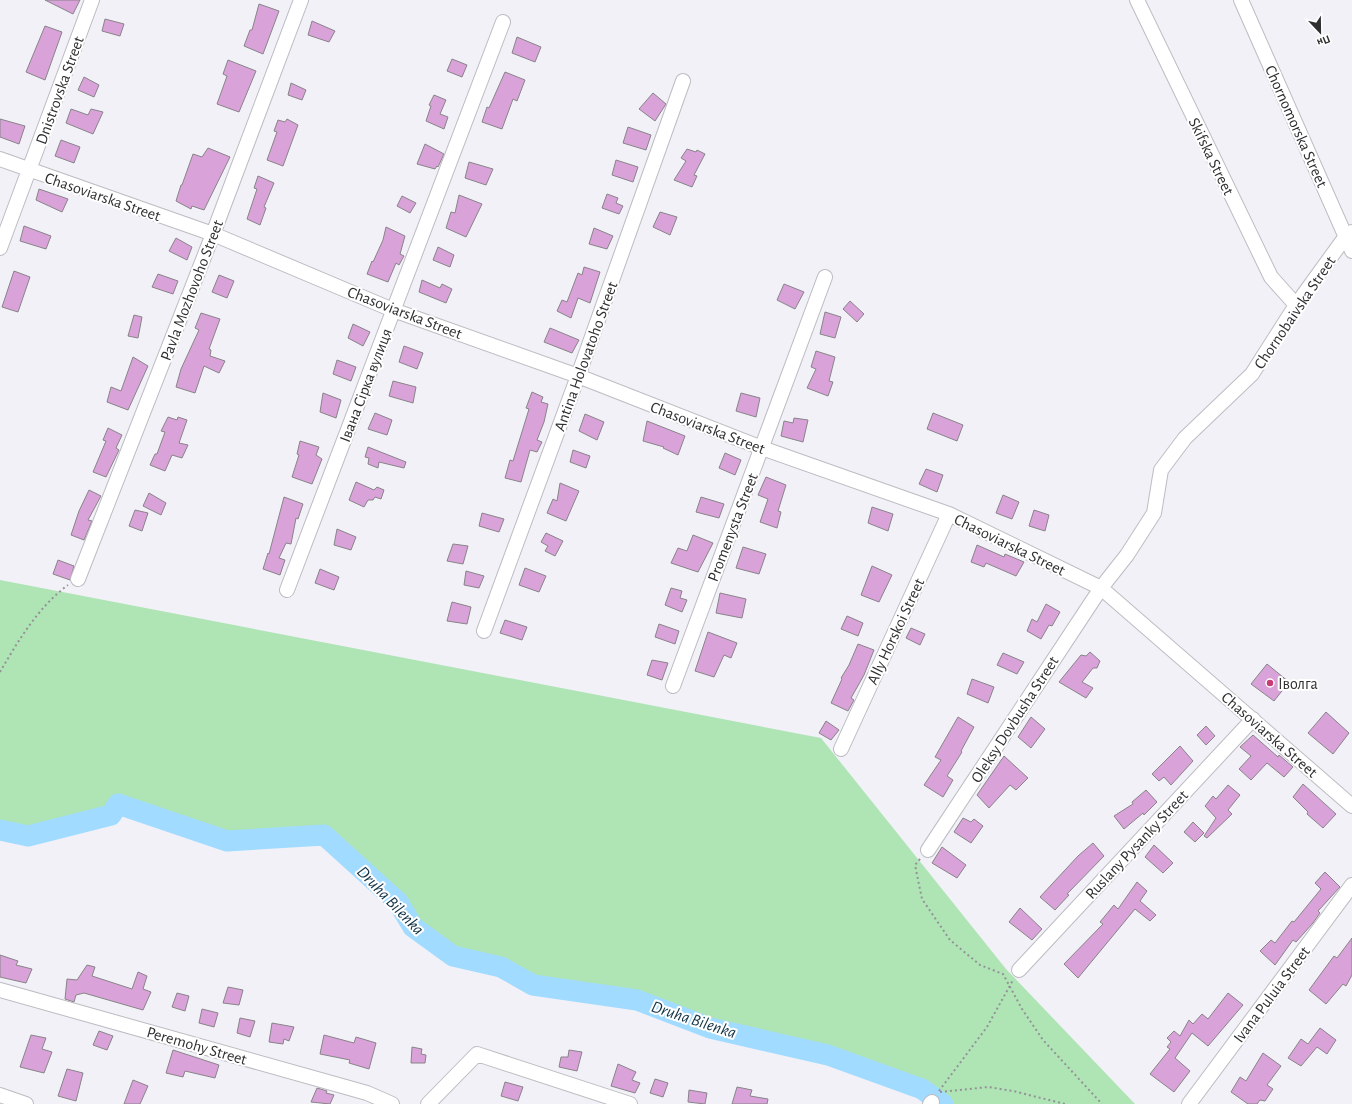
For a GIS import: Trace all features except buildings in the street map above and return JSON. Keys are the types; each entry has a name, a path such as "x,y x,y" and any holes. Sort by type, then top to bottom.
{"street":[{"name":"Dnistrovska Street","path":"0,248 92,0"},
{"name":"Pavla Mozhovoho Street","path":"78,580 213,234 301,0"},
{"name":"Skifska Street","path":"1137,0 1271,277 1296,305"},
{"name":"Chornomorska Street","path":"1241,0 1349,234 1352,251"},
{"name":"Івана Сірка вулиця","path":"287,590 503,22"},
{"name":"Antina Holovatoho Street","path":"484,631 578,376 683,81"},
{"name":"Chasoviarska Street","path":"0,159 213,234 393,310 578,376 762,448 949,514 1101,588 1352,806"},
{"name":"Chornobaivska Street","path":"1101,588 1128,555 1154,513 1161,470 1185,438 1252,374 1296,305 1349,234"},
{"name":"Promenysta Street","path":"673,686 825,277"},
{"name":"Ally Horskoi Street","path":"841,749 949,514"},
{"name":"Oleksy Dovbusha Street","path":"928,850 1101,588"},
{"name":"Ruslany Pysanky Street","path":"1019,970 1253,719"},
{"name":"Ivana Puluia Street","path":"1189,1104 1352,885"},
{"name":"Peremohy Street","path":"0,990 367,1093 392,1104"},
{"path":"428,1104 477,1054 630,1104"},
{"path":"0,1095 26,1104"}],"path":[{"path":"0,672 14,649 45,606 66,587 78,580"},
{"path":"928,850 915,865 922,898 950,940 980,965 1002,974 1022,1009 1043,1040 1102,1104"},
{"path":"1019,970 987,1027 939,1092 988,1087 1014,1091 1065,1104"}],"green space":[{"path":"0,580 821,738 1006,969 1135,1104 943,1104 922,1089 828,1055 710,1028 637,1000 533,985 501,967 453,956 413,927 398,902 324,835 227,841 118,804 111,815 28,836 0,830"}],"waterway":[{"name":"Druha Bilenka","path":"0,830 28,836 111,815 118,804 227,841 324,835 398,902 413,927 453,956 501,967 533,985 637,1000 710,1028 828,1055 922,1089 943,1104"}],"place":[{"name":"Іволга","path":"1270,683"}]}
